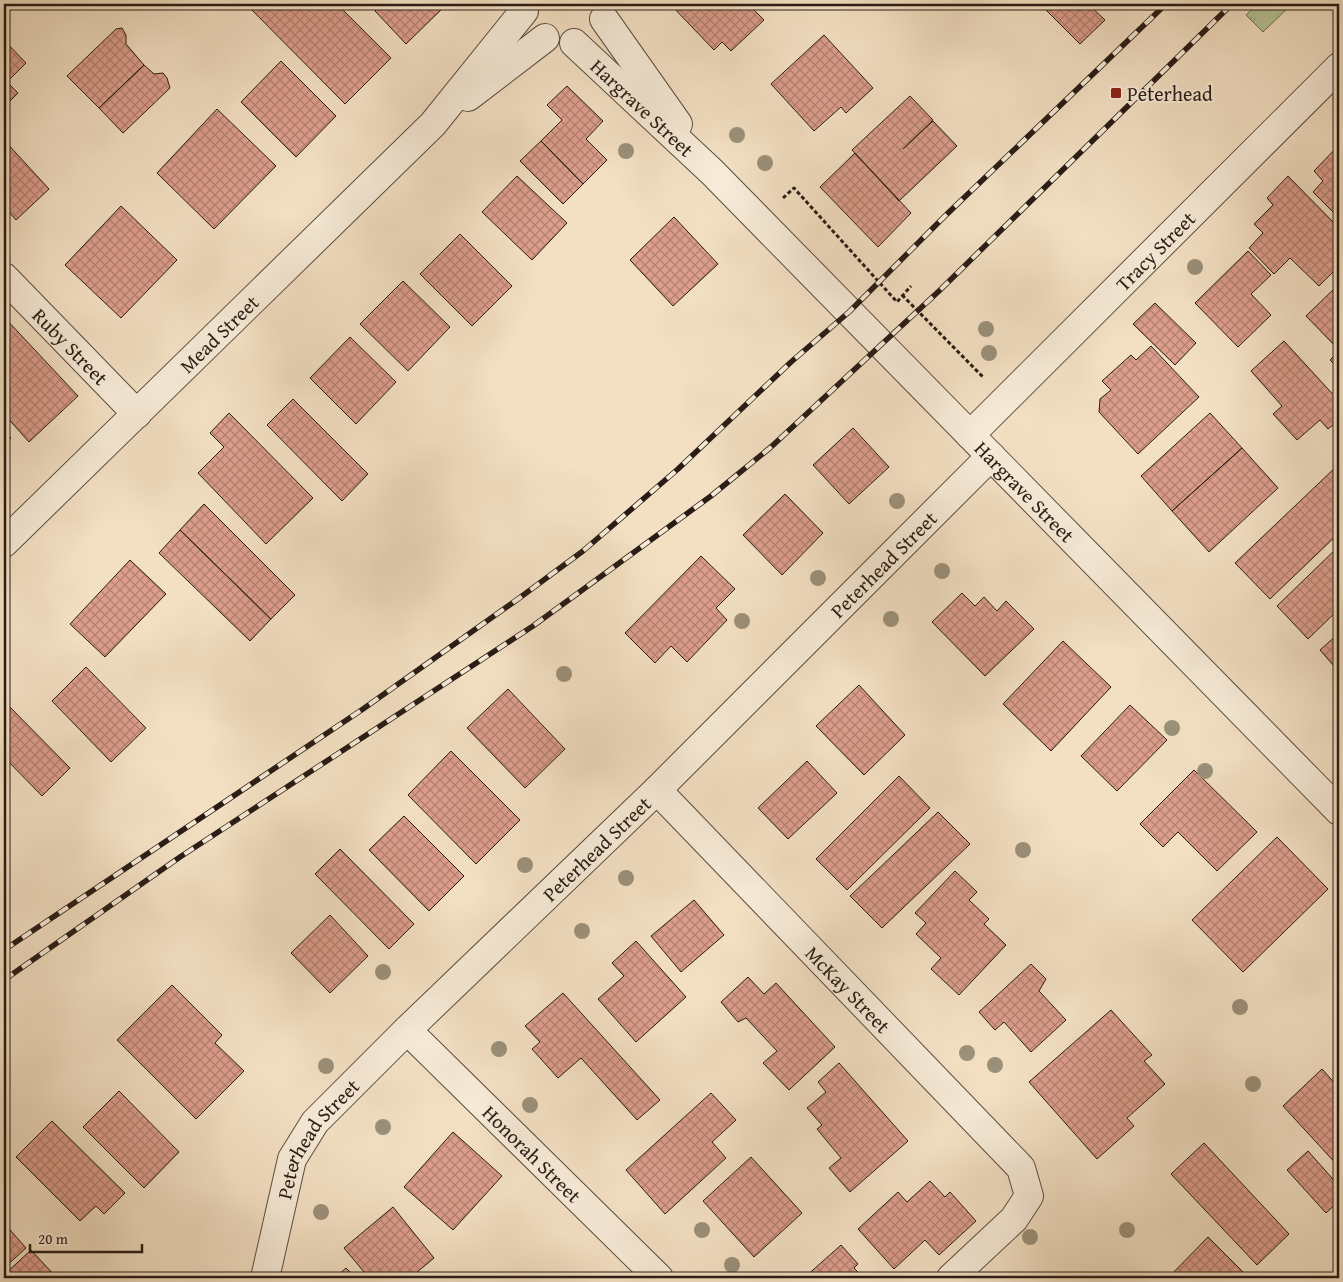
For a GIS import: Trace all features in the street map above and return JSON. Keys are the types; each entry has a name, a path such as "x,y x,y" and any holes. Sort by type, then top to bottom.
{"street":[{"path":"524,7 530,25 545,38 561,43 574,43 588,36 605,11"},
{"name":"Mead Street","path":"433,124 524,7"},
{"name":"Hargrave Street","path":"605,11 712,172"},
{"name":"Mead Street","path":"4,543 433,124 545,38"},
{"name":"Hargrave Street","path":"574,43 712,172 1339,811"},
{"name":"Tracy Street","path":"970,435 1339,67"},
{"name":"Ruby Street","path":"4,277 138,414"},
{"name":"Peterhead Street","path":"265,1278 292,1159 315,1122 407,1030 657,790 990,456"},
{"name":"McKay Street","path":"657,790 1021,1168 1029,1196 1014,1219 951,1278"},
{"name":"Honorah Street","path":"407,1030 659,1278"}],"path":[{"path":"760,221 794,188 897,302 911,286"},
{"path":"902,296 983,377"}],"green space":[{"path":"1257,4 1292,4 1263,32 1246,15"}],"building":[{"path":"246,4 337,4 391,58 345,104"},
{"path":"382,4 447,4 406,44 375,11"},
{"path":"670,4 748,4 764,20 731,51 722,42 714,50"},
{"path":"1040,4 1088,4 1105,20 1080,44"},
{"path":"122,28 126,35 126,44 144,65 99,108 67,76 116,29"},
{"path":"824,35 873,88 846,113 841,107 814,131 771,84"},
{"path":"4,40 26,63 7,82 18,93 4,107"},
{"path":"281,61 336,116 296,157 241,102"},
{"path":"144,65 154,74 163,73 167,78 170,88 123,133 99,108"},
{"path":"567,86 603,121 586,139 607,160 583,184 541,141 562,120 547,105"},
{"path":"910,96 933,120 903,149 933,121 957,146 899,201 852,150"},
{"path":"217,109 276,166 214,229 157,173"},
{"path":"4,140 49,189 16,220 4,206"},
{"path":"541,141 583,184 563,204 520,161"},
{"path":"1339,145 1339,218 1313,192 1323,181 1314,171"},
{"path":"855,153 911,213 878,247 820,187"},
{"path":"517,176 567,223 532,260 482,212"},
{"path":"1288,176 1339,228 1339,266 1319,286 1290,258 1274,274 1249,248 1263,233 1254,224 1273,205 1267,198"},
{"path":"121,206 177,260 121,318 65,265"},
{"path":"674,217 718,264 673,306 630,260"},
{"path":"460,234 512,286 472,326 420,274"},
{"path":"1248,251 1271,275 1251,294 1271,315 1238,347 1195,303"},
{"path":"403,281 450,327 408,371 360,324"},
{"path":"1339,284 1339,350 1306,316"},
{"path":"1155,303 1196,343 1175,365 1133,324"},
{"path":"4,317 78,396 29,442 4,414"},
{"path":"350,337 396,382 356,424 310,378"},
{"path":"1284,341 1339,401 1339,420 1328,429 1320,420 1297,440 1273,414 1282,406 1251,371"},
{"path":"1151,346 1199,397 1138,454 1099,412 1100,399 1111,390 1102,381 1131,355 1136,360"},
{"path":"1339,351 1339,369 1330,360"},
{"path":"293,399 368,474 342,501 267,425"},
{"path":"229,413 313,498 266,544 198,473 224,447 210,433"},
{"path":"1210,413 1242,448 1172,511 1141,476"},
{"path":"853,428 889,467 849,504 813,465"},
{"path":"4,431 11,438 4,445"},
{"path":"1242,448 1278,488 1209,552 1172,511"},
{"path":"1339,464 1339,533 1270,599 1235,563"},
{"path":"785,494 823,533 782,575 743,535"},
{"path":"204,504 295,595 271,619 180,530"},
{"path":"180,530 271,619 250,641 159,553"},
{"path":"1339,546 1339,609 1308,639 1277,606"},
{"path":"701,556 735,589 716,608 727,620 687,662 671,646 655,663 625,633"},
{"path":"130,560 166,594 105,657 70,624"},
{"path":"962,593 975,606 984,597 997,611 1006,601 1034,629 985,676 932,622"},
{"path":"1339,633 1339,672 1320,650"},
{"path":"1063,641 1111,687 1051,751 1003,704"},
{"path":"86,667 146,728 111,762 52,701"},
{"path":"859,685 905,735 864,775 816,726"},
{"path":"508,689 565,749 525,788 467,728"},
{"path":"4,701 70,768 42,796 4,757"},
{"path":"1130,705 1167,740 1117,791 1081,756"},
{"path":"451,751 520,820 476,864 408,795"},
{"path":"807,761 837,793 788,839 758,808"},
{"path":"1194,770 1257,832 1217,871 1178,832 1163,847 1140,824"},
{"path":"899,776 930,808 847,890 816,859"},
{"path":"938,812 970,844 882,928 850,896"},
{"path":"404,816 464,876 429,911 369,850"},
{"path":"1277,837 1328,889 1243,972 1192,920"},
{"path":"340,849 414,924 389,949 315,874"},
{"path":"955,871 977,892 969,900 989,919 984,924 1006,945 959,995 931,969 941,958 916,934 926,923 915,913"},
{"path":"694,900 724,935 681,972 651,936"},
{"path":"330,915 368,956 330,993 291,953"},
{"path":"636,941 686,997 636,1042 598,999 624,976 612,963"},
{"path":"1031,964 1046,979 1039,991 1066,1020 1031,1052 1004,1022 995,1030 979,1012"},
{"path":"748,977 764,994 776,983 835,1047 789,1090 763,1063 777,1051 746,1018 738,1022 721,1002"},
{"path":"172,985 222,1035 215,1043 244,1071 196,1119 117,1040"},
{"path":"563,993 660,1100 637,1120 581,1058 558,1078 532,1049 540,1042 525,1026"},
{"path":"1111,1010 1152,1055 1144,1061 1165,1084 1127,1118 1134,1126 1097,1159 1029,1082"},
{"path":"839,1063 908,1141 850,1192 829,1168 841,1158 817,1129 822,1125 807,1108 826,1092 818,1082"},
{"path":"1322,1069 1339,1088 1339,1167 1283,1106"},
{"path":"119,1091 179,1152 144,1188 83,1127"},
{"path":"711,1093 736,1120 712,1142 726,1158 665,1214 626,1170"},
{"path":"52,1121 125,1193 104,1214 96,1206 80,1221 16,1157"},
{"path":"453,1132 502,1176 453,1230 404,1187"},
{"path":"1204,1143 1289,1234 1257,1265 1171,1174"},
{"path":"1308,1151 1339,1186 1339,1201 1326,1213 1287,1170"},
{"path":"751,1157 802,1213 754,1257 703,1201"},
{"path":"930,1181 945,1197 950,1192 976,1221 939,1255 925,1240 894,1269 858,1229 898,1192 907,1202"},
{"path":"393,1207 434,1258 410,1278 369,1278 344,1248"},
{"path":"4,1223 26,1248 4,1268"},
{"path":"1208,1237 1249,1278 1168,1278"},
{"path":"841,1245 858,1264 854,1268 863,1278 804,1278"},
{"path":"31,1250 57,1278 4,1278 4,1275"},
{"path":"346,1268 356,1278 335,1278"}],"railway":[{"path":"4,950 363,709 583,551 678,469 791,362 849,312 946,215 1166,4"},
{"path":"4,980 180,857 533,626 711,496 771,447 939,291 1232,4"}],"place":[{"name":"Peterhead","path":"1116,93"}]}
